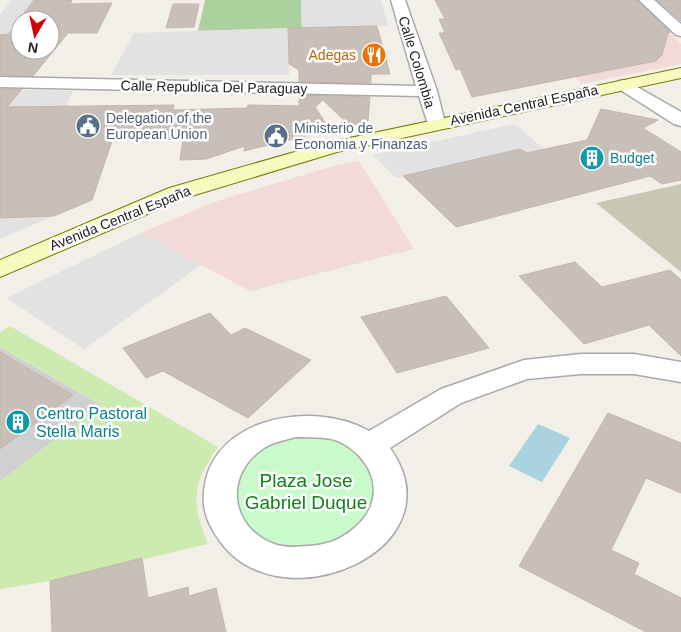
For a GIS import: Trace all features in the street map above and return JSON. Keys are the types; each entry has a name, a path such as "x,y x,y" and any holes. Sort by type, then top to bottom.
{"main road":[{"name":"Avenida Central España","path":"0,269 177,193 333,147 436,123 681,73"}],"street":[{"name":"Calle Colombia","path":"398,0 428,92 436,123"},
{"path":"646,0 681,32"},
{"name":"Calle Republica Del Paraguay","path":"0,82 428,92"},
{"path":"625,85 681,120"},
{"path":"369,446 451,396 524,370 581,364 634,364 681,372"},
{"path":"323,427 348,433 369,446 384,464 392,485 390,508 378,529 358,547 332,559 301,563 271,559 245,546 227,527 219,505 220,482 230,461 247,444 270,432 287,428 323,427"}],"shaded area":[{"path":"12,0 34,0 27,10 10,10 9,34 0,35 0,14"},
{"path":"301,0 381,0 388,26 302,28"},
{"path":"653,17 681,44 681,64 581,84 534,19"},
{"path":"288,28 289,75 111,75 134,33"},
{"path":"0,90 73,91 66,106 41,106 38,111 0,112"},
{"path":"514,124 547,151 530,155 520,149 396,178 373,155"},
{"path":"359,161 414,249 250,291 141,233 211,203 333,166"},
{"path":"681,184 681,272 596,203"},
{"path":"54,216 0,239 0,218"},
{"path":"141,233 201,265 84,349 6,298"},
{"path":"0,347 101,405 0,481"}],"green space":[{"path":"205,0 301,0 302,28 198,31"},
{"path":"10,326 218,447 203,472 197,494 199,516 208,544 50,581 0,589 0,481 101,405 0,347 0,332"},
{"name":"Plaza Jose Gabriel Duque","path":"289,436 333,437 351,445 376,474 374,510 343,539 330,545 316,548 301,548 271,542 247,526 237,512 237,472 241,465 252,453 274,441"}],"water":[{"path":"538,424 570,438 542,482 509,466"}],"building":[{"path":"34,0 72,0 70,4 112,3 97,33 68,33 60,43 60,10 27,10"},
{"path":"435,0 637,0 671,32 668,33 662,55 656,61 472,97 460,69 456,70 439,33 445,33 439,19 445,19"},
{"path":"657,0 681,0 681,21"},
{"path":"173,4 199,4 194,27 166,28"},
{"path":"377,26 390,74 371,74 371,83 299,82 299,70 289,64 288,28"},
{"path":"10,33 10,60 46,60 33,76 0,75 0,35"},
{"path":"0,89 22,89 7,107 174,105 173,110 247,108 248,105 299,106 299,95 370,97 368,121 350,126 323,100 315,107 330,130 244,151 245,146 206,159 180,160 183,139 112,141 92,200 54,216 0,218"},
{"path":"601,109 658,120 643,128 681,152 681,180 662,184 650,176 456,227 403,176 520,149 527,153 587,140"},
{"path":"575,262 602,287 670,270 681,280 681,356 649,325 584,344 519,276"},
{"path":"446,296 489,348 397,373 361,317"},
{"path":"210,313 231,335 245,328 311,360 248,418 163,371 146,378 123,348"},
{"name":"Centro Pastoral Stella Maris","path":"0,352 73,395 0,449"},
{"path":"608,413 681,443 681,493 646,478 611,550 639,563 634,574 681,598 681,632 646,632 519,566"},
{"path":"142,558 148,598 188,587 189,596 216,588 226,632 52,632 50,581"}],"place":[{"name":"Adegas","path":"374,55"},
{"name":"Delegation of the European Union","path":"88,126"},
{"name":"Ministerio de Economia y Finanzas","path":"276,136"},
{"name":"Budget","path":"592,158"},
{"name":"Centro Pastoral Stella Maris","path":"18,422"}]}
